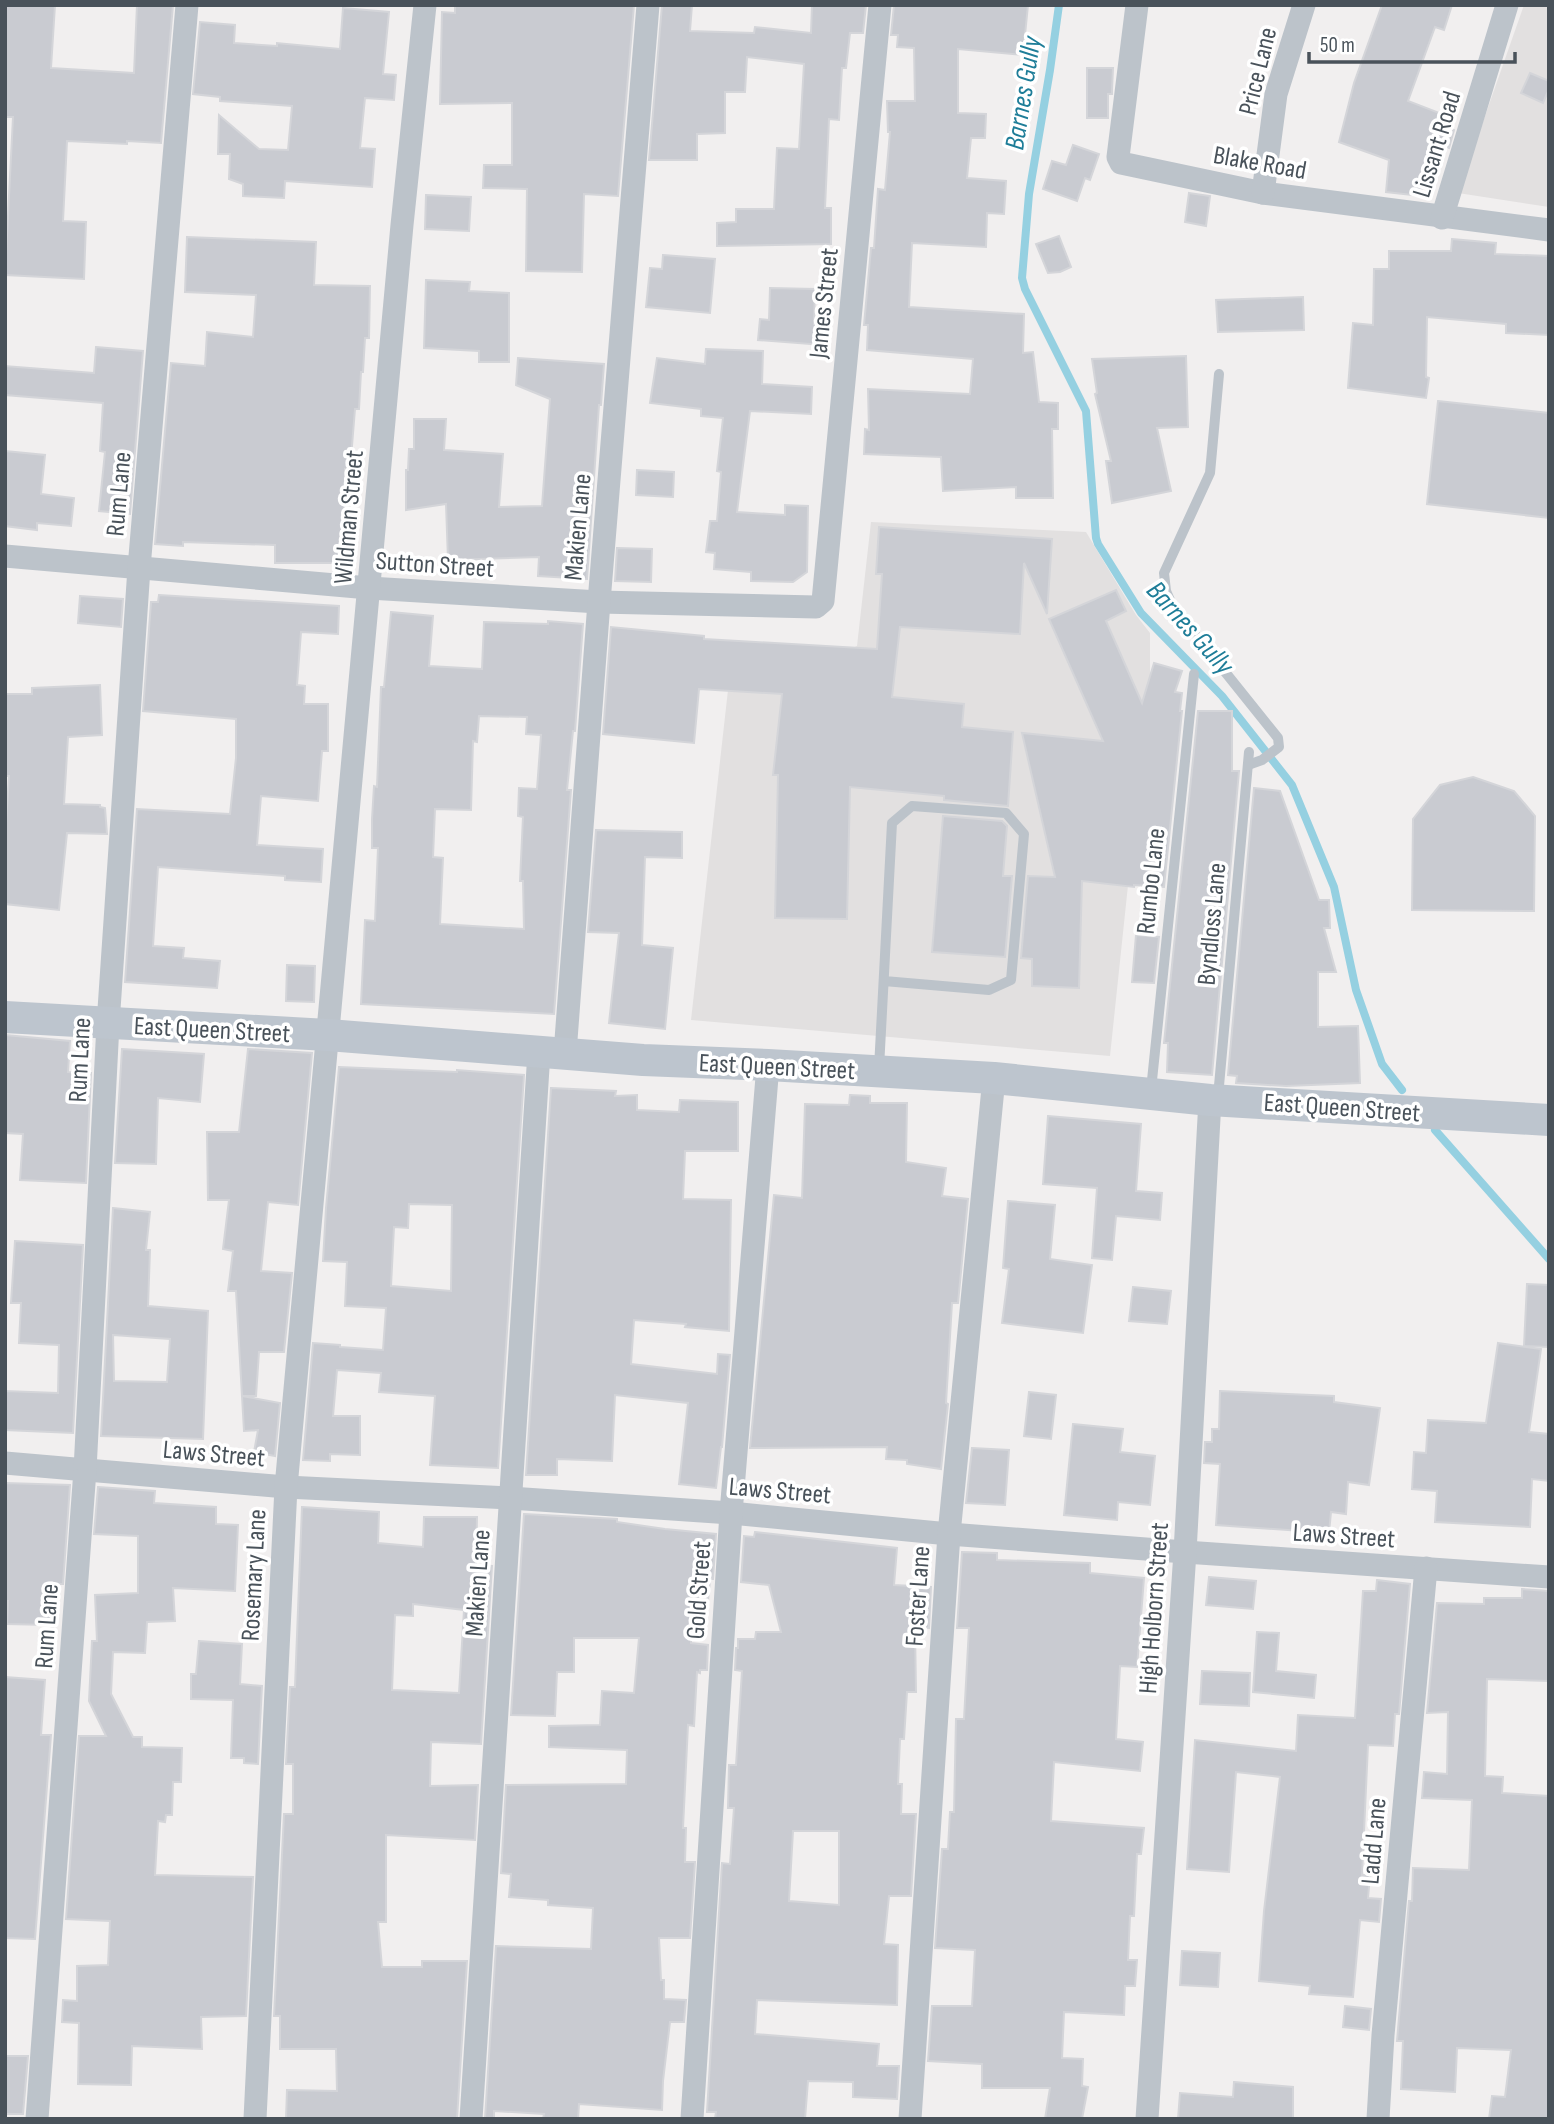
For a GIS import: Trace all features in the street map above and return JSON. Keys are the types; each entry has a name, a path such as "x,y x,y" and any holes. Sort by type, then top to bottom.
{"main road":[{"name":"East Queen Street","path":"5,1017 328,1035 643,1060 994,1078 1214,1100 1549,1120"}],"street":[{"name":"Rum Lane","path":"37,2119 85,1470 108,1024 139,568 187,5"},
{"name":"Wildman Street","path":"328,1035 402,225 425,5"},
{"name":"Makien Lane","path":"471,2119 510,1498 552,1052 599,603 648,5"},
{"name":"James Street","path":"820,605 823,601 880,5"},
{"name":"Blake Road","path":"1137,5 1118,157 1121,163 1262,193 1549,230"},
{"name":"Price Lane","path":"1262,193 1276,94 1304,5"},
{"name":"Lissant Road","path":"1443,218 1507,5"},
{"name":"Sutton Street","path":"5,556 369,588 599,603 820,605"},
{"name":"Rosemary Lane","path":"255,2119 286,1488 328,1035"},
{"name":"Gold Street","path":"692,2119 731,1513 768,1065"},
{"name":"Foster Lane","path":"910,2119 949,1534 994,1078"},
{"name":"High Holborn Street","path":"1147,2119 1214,1100"},
{"name":"Laws Street","path":"5,1463 286,1488 510,1498 731,1513 949,1534 1549,1577"},
{"name":"Ladd Lane","path":"1378,2119 1383,2035 1426,1568"}],"lane":[{"path":"1219,374 1210,473 1164,573 1166,591 1173,607 1278,738 1279,747 1262,760 1248,765"},
{"name":"Rumbo Lane","path":"1151,1093 1194,674"},
{"name":"Byndloss Lane","path":"1214,1100 1249,752"},
{"path":"879,1071 892,823 912,806 1006,813 1024,834 1011,980 989,990 884,981"}],"shaded area":[{"path":"1524,5 1549,5 1549,207 1458,193"},
{"path":"871,522 1086,532 1136,615 1150,633 1150,677 1110,1056 691,1020 728,690 731,640 850,649 857,646"}],"building":[{"path":"5,5 55,5 51,68 134,73 137,5 173,5 161,143 67,141 63,221 86,222 84,279 5,275 13,117 5,117"},
{"path":"455,5 634,5 618,196 584,194 582,272 526,271 527,189 483,188 484,165 512,165 512,103 440,104 442,12 455,13"},
{"path":"662,5 692,5 690,31 754,33 755,27 811,33 812,5 866,5 863,33 850,33 846,68 842,68 839,120 829,119 825,208 831,208 831,244 717,246 717,223 736,222 736,209 774,209 777,148 799,149 804,64 747,57 745,92 725,92 725,133 697,134 697,160 649,160"},
{"path":"894,5 1028,5 1023,55 958,49 958,113 986,114 985,138 971,138 967,178 1006,181 1004,214 987,213 986,247 912,243 909,307 1024,314 1023,353 1033,352 1039,402 1058,403 1058,429 1052,429 1053,498 1016,498 1016,487 943,491 941,457 864,454 865,429 869,430 868,389 970,394 973,359 867,350 868,325 864,325 871,248 874,248 878,189 885,190 890,132 887,101 915,101 914,48 897,47 898,35 891,35"},
{"path":"1382,5 1452,5 1444,30 1435,27 1408,101 1442,114 1439,123 1454,130 1449,148 1432,142 1424,165 1421,196 1386,192 1389,160 1339,142 1354,83"},
{"path":"343,8 389,12 383,74 396,75 394,100 365,98 360,148 375,149 372,187 285,181 284,198 243,196 243,184 229,179 230,154 218,154 219,115 259,149 288,150 292,106 220,101 220,97 193,94 200,22 235,25 234,43 277,46 277,43 340,49"},
{"path":"1087,68 1113,68 1112,94 1108,94 1108,118 1087,118"},
{"path":"1530,73 1549,81 1549,89 1543,103 1521,93"},
{"path":"1073,145 1099,154 1090,180 1085,178 1077,201 1043,189 1052,161 1066,165"},
{"path":"1189,193 1210,196 1206,226 1185,222"},
{"path":"426,195 471,197 469,231 425,229"},
{"path":"1059,236 1071,267 1048,273 1036,244"},
{"path":"187,237 316,242 314,285 370,286 369,338 365,338 350,470 345,469 344,563 275,563 275,545 183,542 183,546 155,544 171,363 205,366 207,332 253,337 256,295 185,292"},
{"path":"1452,239 1496,243 1495,254 1549,256 1549,335 1506,333 1506,324 1427,317 1426,377 1429,378 1426,398 1348,388 1353,323 1373,325 1374,269 1389,269 1389,251 1451,251"},
{"path":"663,255 715,259 710,313 646,307 650,268 662,269"},
{"path":"426,280 470,282 469,291 509,293 509,362 479,362 479,351 424,348"},
{"path":"770,288 815,289 814,324 825,325 823,345 758,340 760,319 769,320"},
{"path":"1303,297 1304,330 1218,332 1216,300"},
{"path":"96,347 143,351 130,514 99,511 105,452 100,451 103,403 5,395 5,366 94,373"},
{"path":"706,349 763,351 762,384 812,387 811,414 750,411 737,512 785,515 785,505 808,506 807,572 793,582 751,581 751,572 714,569 715,553 706,552 710,521 717,521 721,472 717,471 723,418 701,416 701,409 650,403 657,358 705,364"},
{"path":"1186,356 1188,427 1157,428 1171,491 1112,503 1106,461 1111,461 1095,394 1092,359"},
{"path":"518,358 604,364 587,579 538,576 539,557 448,560 446,504 406,510 406,470 409,449 414,449 414,419 446,419 444,450 503,454 499,507 542,506 550,399 516,385"},
{"path":"1438,401 1549,413 1549,518 1427,504"},
{"path":"5,451 45,455 41,494 74,498 71,526 37,523 37,530 5,526"},
{"path":"637,470 674,472 673,497 636,495"},
{"path":"879,527 1052,539 1047,614 1024,563 1020,634 900,627 892,697 964,704 962,727 1013,732 1008,806 944,800 944,796 850,787 847,919 775,918 778,775 773,775 782,694 699,689 694,743 603,734 611,627 704,636 704,639 877,649 882,574 876,574"},
{"path":"617,548 652,549 651,582 615,581"},
{"path":"1116,590 1126,611 1106,621 1142,703 1154,663 1182,671 1175,692 1182,693 1182,711 1164,887 1134,887 1082,881 1079,988 1032,986 1032,959 1021,958 1028,876 1055,877 1022,733 1103,741 1049,619"},
{"path":"159,595 339,606 338,634 301,632 297,685 305,686 304,704 328,704 328,751 322,751 318,801 261,796 257,845 323,849 321,882 285,880 285,876 158,867 153,946 184,948 183,958 220,961 217,988 125,982 137,809 230,814 236,758 236,719 143,711 151,602 158,602"},
{"path":"80,596 123,599 121,627 78,623"},
{"path":"391,612 433,616 429,666 482,669 484,622 548,624 548,621 583,624 575,731 567,790 571,790 554,1014 361,1004 365,920 375,921 378,848 372,848 372,819 374,786 377,787 381,687 384,687","holes":["479,716 527,717 526,734 541,735 537,789 519,788 518,816 523,817 520,881 523,881 524,929 440,924 443,858 433,857 435,809 471,810 473,741 477,742"]},
{"path":"100,685 102,735 68,737 64,804 100,805 105,808 107,834 67,833 59,910 5,904 9,776 5,776 5,694 32,694 32,688"},
{"path":"1198,711 1232,711 1232,771 1239,771 1212,1075 1167,1072 1168,1043 1164,1043"},
{"path":"1473,777 1514,791 1535,816 1534,911 1412,910 1413,819 1440,785"},
{"path":"1254,788 1280,791 1319,900 1329,900 1330,928 1324,928 1336,972 1318,972 1318,1027 1358,1026 1360,1083 1286,1086 1236,1083 1237,1076 1228,1075"},
{"path":"943,816 1002,821 1007,826 1003,876 1012,876 1005,957 932,952"},
{"path":"596,830 682,832 682,858 645,857 642,945 673,948 665,1029 609,1023 619,933 588,932"},
{"path":"1136,935 1159,937 1154,983 1132,982"},
{"path":"287,965 315,966 314,1002 286,1001"},
{"path":"5,1035 70,1041 68,1072 91,1073 86,1183 20,1180 23,1134 5,1133"},
{"path":"122,1049 204,1054 200,1102 158,1098 156,1164 115,1163"},
{"path":"248,1049 312,1053 298,1205 268,1202 261,1271 292,1273 284,1352 259,1352 256,1396 242,1396 236,1291 228,1291 233,1251 223,1249 229,1200 208,1200 207,1132 239,1132"},
{"path":"339,1067 457,1070 524,1075 498,1468 430,1465 435,1396 379,1392 381,1373 337,1370 333,1416 360,1416 360,1455 330,1454 330,1461 303,1460 313,1343 383,1350 386,1308 345,1306 347,1262 323,1261","holes":["409,1204 452,1205 451,1291 391,1286 394,1227 408,1228"]},
{"path":"551,1088 616,1091 615,1096 637,1095 637,1110 679,1112 680,1100 738,1102 738,1151 685,1151 683,1199 731,1200 729,1331 634,1320 631,1364 717,1374 718,1354 730,1355 716,1488 679,1484 688,1403 615,1395 612,1461 557,1459 557,1475 526,1475"},
{"path":"850,1095 870,1096 870,1103 907,1103 906,1162 946,1168 942,1196 968,1199 958,1303 952,1303 948,1404 941,1469 907,1464 907,1460 886,1459 887,1447 750,1448 774,1195 802,1198 805,1104 849,1105"},
{"path":"1048,1116 1141,1124 1136,1191 1162,1193 1160,1220 1116,1216 1112,1260 1092,1258 1097,1188 1043,1184"},
{"path":"1008,1201 1055,1205 1050,1259 1092,1265 1083,1333 1002,1323 1009,1269 1003,1268"},
{"path":"113,1208 150,1212 146,1250 150,1250 148,1306 208,1311 203,1439 101,1436","holes":["113,1335 170,1339 167,1382 114,1381"]},
{"path":"15,1241 83,1245 73,1433 5,1430 5,1391 58,1393 59,1345 19,1343 21,1303 11,1303"},
{"path":"1527,1284 1549,1285 1549,1347 1524,1346"},
{"path":"1133,1287 1171,1291 1167,1324 1129,1321"},
{"path":"1498,1343 1541,1349 1529,1432 1549,1434 1549,1481 1532,1479 1530,1527 1435,1522 1437,1491 1412,1489 1414,1452 1426,1453 1428,1420 1486,1423"},
{"path":"1220,1391 1334,1396 1334,1402 1380,1408 1369,1485 1348,1482 1346,1514 1331,1512 1329,1533 1216,1525 1220,1464 1204,1463 1205,1442 1212,1442 1212,1429 1219,1429"},
{"path":"1029,1392 1056,1395 1051,1439 1024,1436"},
{"path":"242,1396 280,1403 275,1456 254,1452 258,1430 244,1431"},
{"path":"1073,1424 1123,1429 1120,1452 1155,1456 1150,1505 1118,1502 1117,1520 1064,1515"},
{"path":"972,1448 1009,1450 1005,1505 966,1503"},
{"path":"5,1483 70,1485 63,1584 55,1584 53,1630 49,1623 7,1624"},
{"path":"98,1487 155,1491 154,1503 216,1507 216,1524 238,1525 235,1591 173,1588 175,1621 147,1622 145,1653 113,1652 111,1694 133,1737 142,1737 142,1747 182,1748 181,1782 173,1782 172,1815 166,1815 165,1822 158,1821 155,1875 253,1877 246,2016 201,2017 202,2049 132,2046 131,2085 78,2084 79,2023 62,2022 63,2000 77,2001 77,1966 108,1965 110,1921 66,1919 79,1736 106,1736 89,1701 92,1641 97,1641 95,1595 138,1593 138,1536 94,1534"},
{"path":"302,1507 379,1512 378,1543 423,1547 424,1517 477,1517 476,1565 492,1566 481,1744 431,1742 430,1786 478,1785 475,1840 386,1835 386,1922 378,1922 382,1967 422,1967 422,1961 467,1961 457,2119 286,2119 287,2090 337,2091 336,2049 280,2049 280,2016 274,2016 284,1814 293,1814 293,1764 286,1764 290,1687 295,1687","holes":["413,1604 464,1610 459,1693 392,1690 395,1615 413,1616"]},
{"path":"524,1514 617,1519 617,1522 716,1534 713,1579 710,1579 708,1601 691,1599 691,1643 708,1645 707,1670 697,1672 694,1726 688,1725 683,1828 686,1828 685,1862 695,1862 690,1938 659,1938 664,1999 686,2000 684,2022 670,2022 662,2110 579,2104 578,2119 543,2119 544,2114 494,2111 494,2119 485,2119 496,1946 591,1949 593,1908 548,1905 548,1900 509,1897 511,1874 501,1873 506,1785 626,1784 627,1750 549,1747 549,1726 600,1725 602,1691 634,1693 639,1638 574,1638 574,1672 557,1672 555,1716 511,1715"},
{"path":"755,1532 897,1548 894,1585 931,1587 929,1628 915,1627 916,1692 907,1692 904,1739 900,1739 898,1784 902,1784 901,1814 916,1814 911,1896 889,1896 884,1944 898,1945 897,2005 757,2000 755,2034 879,2044 877,2066 899,2066 897,2099 853,2097 853,2082 808,2081 805,2119 715,2119 716,2112 707,2112 722,1863 730,1864 734,1808 728,1808 729,1765 736,1765 742,1671 735,1670 736,1648 738,1639 755,1639 756,1632 781,1632 769,1585 741,1582 744,1536 754,1537","holes":["793,1831 839,1831 839,1905 789,1901"]},
{"path":"962,1552 997,1553 997,1560 1090,1563 1090,1573 1144,1578 1137,1667 1120,1666 1116,1739 1143,1742 1140,1771 1054,1762 1051,1821 1144,1828 1141,1854 1137,1854 1134,1916 1130,1916 1128,1960 1137,1960 1135,1986 1125,1986 1124,2015 1064,2012 1062,2058 1083,2059 1082,2086 1088,2087 1082,2119 1045,2119 1050,2088 982,2088 982,2064 928,2061 932,2006 972,2006 975,1950 935,1948 942,1849 948,1849 950,1812 954,1812 956,1719 964,1719 969,1628 957,1628"},
{"path":"1209,1577 1256,1581 1253,1609 1206,1605"},
{"path":"1377,1580 1410,1584 1399,1714 1395,1714 1393,1746 1368,1745 1362,1875 1370,1875 1368,1898 1381,1899 1379,1922 1360,1920 1353,1997 1309,1994 1310,1986 1259,1981 1264,1911 1280,1777 1236,1772 1229,1872 1187,1869 1195,1740 1296,1751 1298,1715 1355,1718 1363,1591 1376,1591"},
{"path":"1522,1589 1549,1591 1549,1681 1487,1679 1485,1776 1503,1777 1502,1793 1549,1796 1549,2119 1489,2119 1492,2096 1505,2097 1511,2050 1457,2048 1455,2092 1401,2089 1403,2041 1397,2041 1413,1868 1469,1870 1472,1800 1422,1798 1424,1772 1447,1774 1448,1712 1427,1713 1437,1603 1484,1604 1484,1598 1522,1598"},
{"path":"1257,1632 1279,1633 1276,1671 1316,1675 1314,1698 1253,1692"},
{"path":"199,1641 242,1644 240,1684 262,1686 258,1764 244,1763 244,1758 231,1758 233,1700 191,1699 191,1674 196,1674"},
{"path":"1202,1671 1250,1673 1249,1706 1200,1704"},
{"path":"5,1677 45,1680 41,1735 51,1735 35,1939 5,1938"},
{"path":"1182,1951 1220,1953 1218,1987 1180,1985"},
{"path":"1345,2006 1371,2009 1369,2030 1343,2027"},
{"path":"5,2056 28,2056 23,2114 6,2114"},
{"path":"1234,2082 1293,2087 1293,2119 1178,2119 1180,2093 1233,2097"}],"waterway":[{"name":"Barnes Gully","path":"1059,5 1029,194 1022,278 1086,411 1096,538 1141,613 1222,696 1292,785 1334,887 1356,990 1382,1064 1402,1090"},
{"name":"Barnes Gully","path":"1435,1130 1549,1259"}]}
